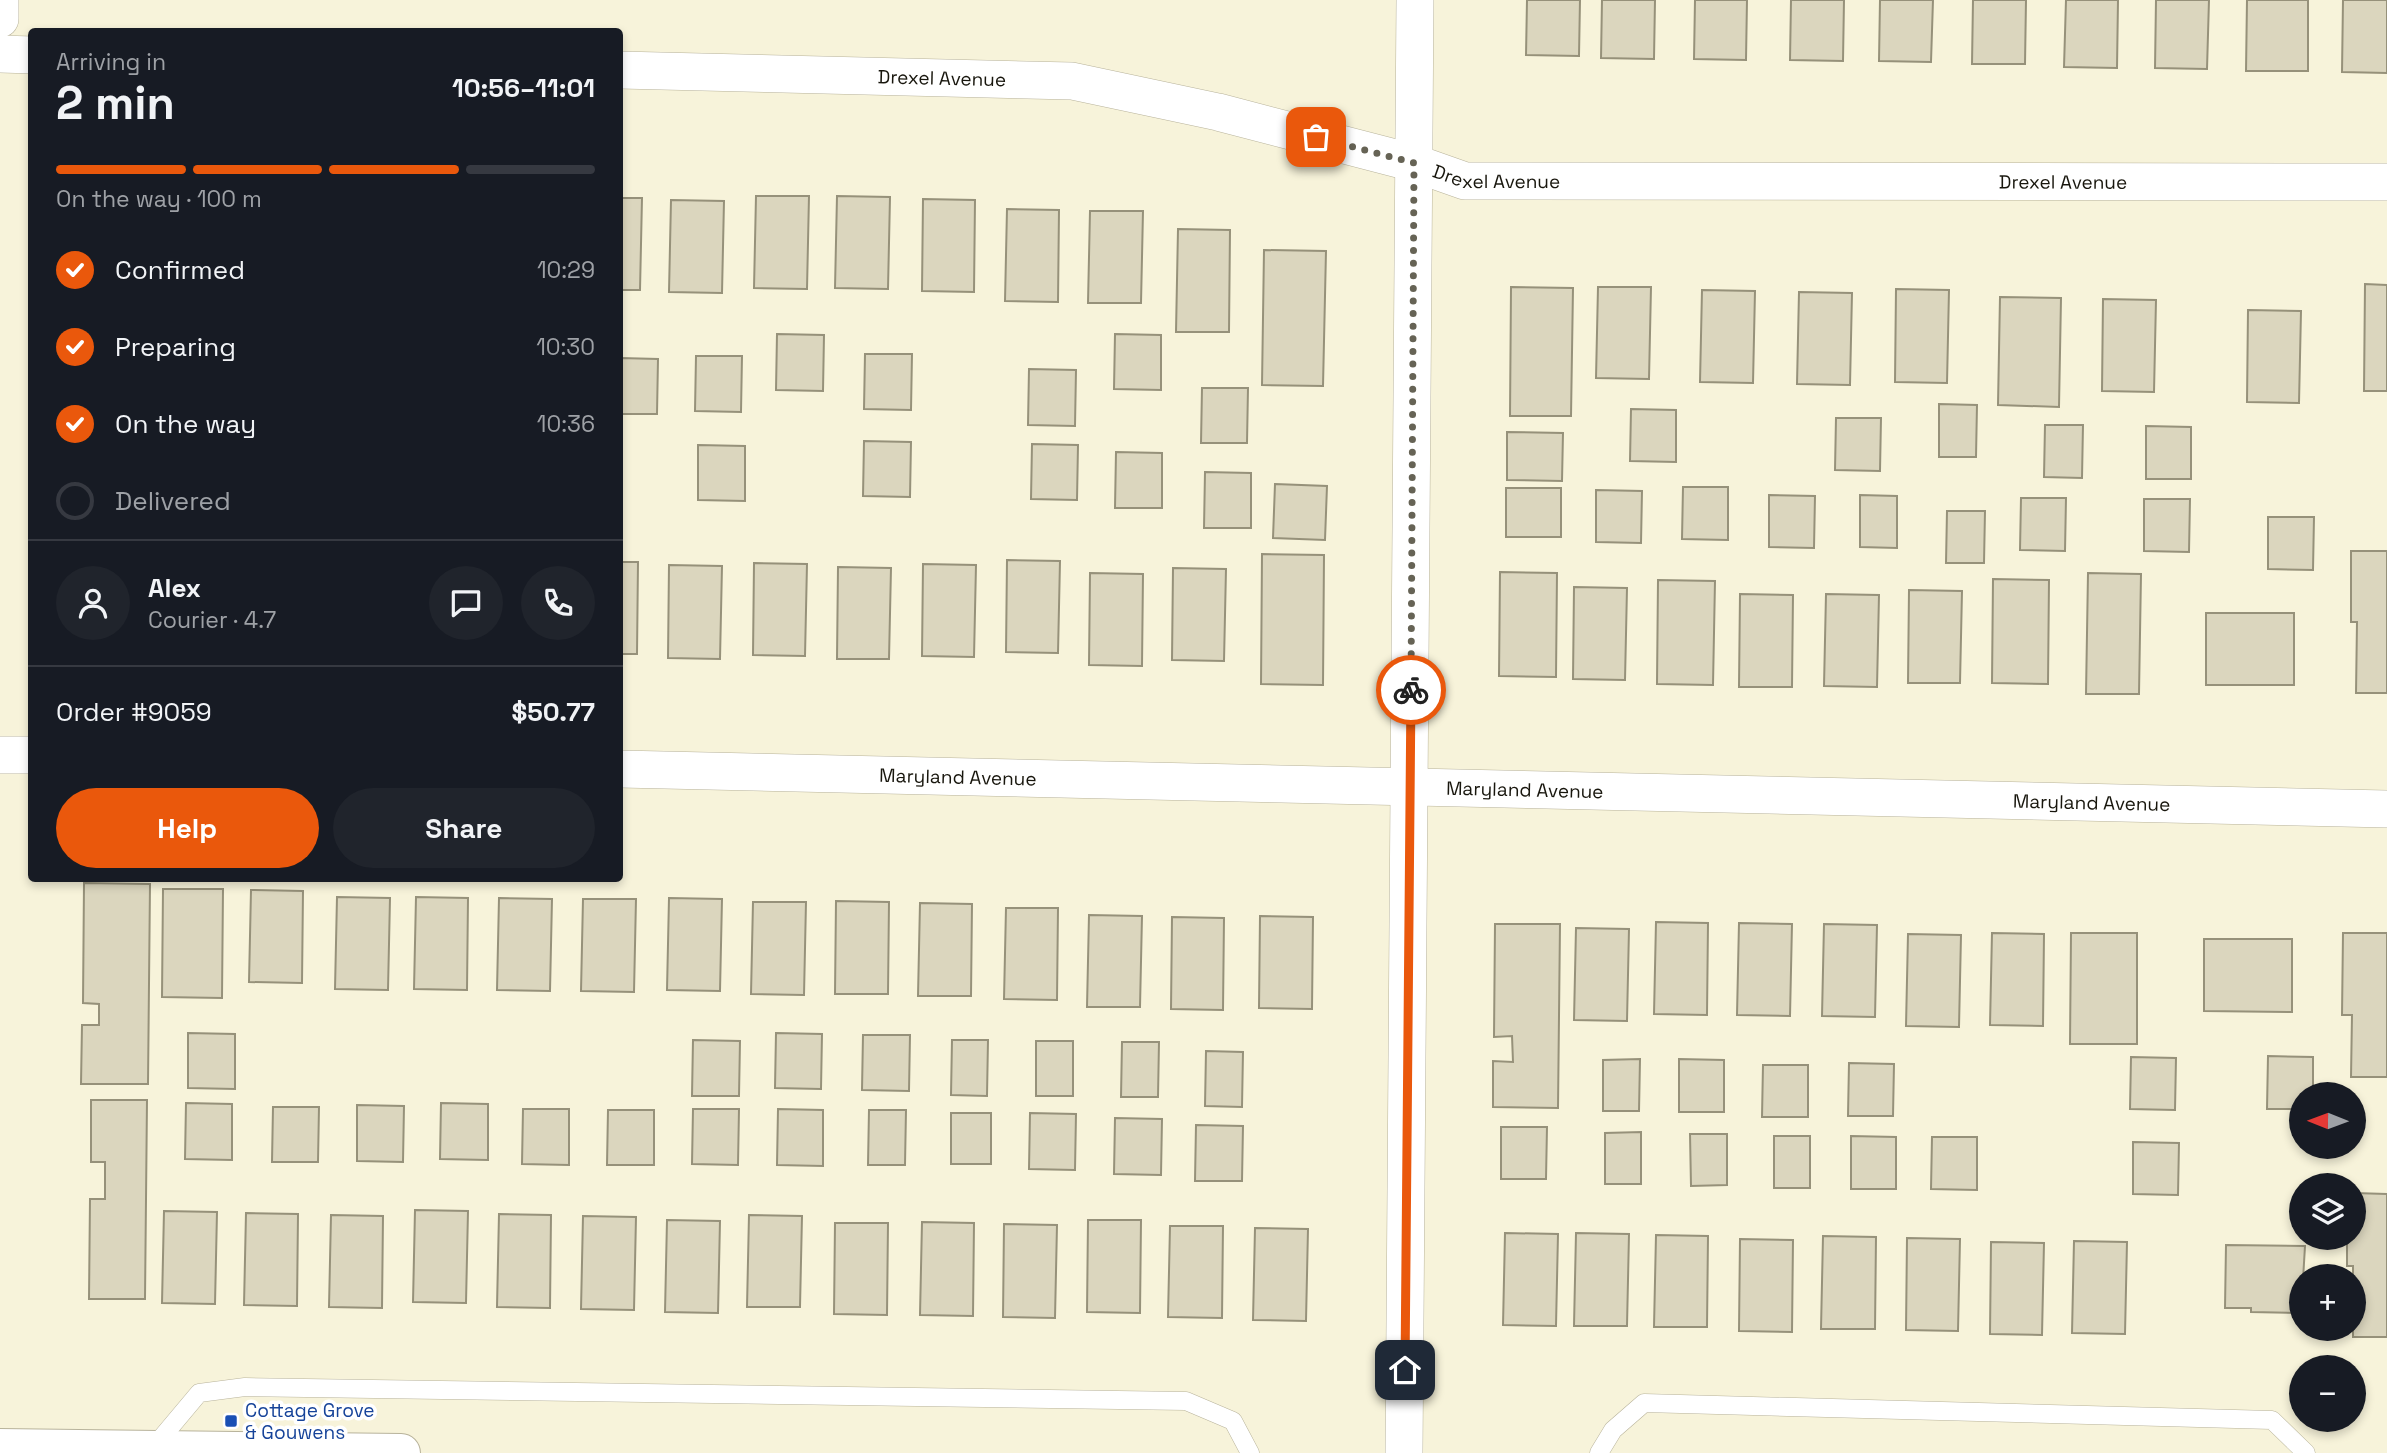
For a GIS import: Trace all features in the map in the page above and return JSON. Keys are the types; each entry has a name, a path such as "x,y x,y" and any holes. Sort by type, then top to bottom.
{"main road":[{"path":"0,1448 401,1453"}],"street":[{"path":"0,0 0,19"},
{"path":"1404,1453 1415,0"},
{"path":"0,54 28,55"},
{"name":"Drexel Avenue","path":"623,70 1072,81 1218,112 1414,163 1465,181 2387,182"},
{"path":"0,755 28,755"},
{"name":"Maryland Avenue","path":"623,769 2387,809"}],"lane":[{"path":"151,1450 199,1393 245,1387 1186,1401 1233,1421 1250,1453"},
{"path":"1599,1453 1613,1430 1644,1403 2272,1420 2306,1453"}],"building":[{"path":"1527,0 1580,0 1579,56 1526,55"},
{"path":"1602,0 1655,0 1654,59 1601,58"},
{"path":"1695,0 1747,0 1746,60 1694,59"},
{"path":"1791,0 1844,0 1843,61 1790,60"},
{"path":"1880,0 1933,0 1931,62 1879,61"},
{"path":"1973,0 2026,0 2025,64 1972,64"},
{"path":"2066,0 2118,0 2117,68 2064,67"},
{"path":"2156,0 2209,0 2207,69 2155,68"},
{"path":"2247,0 2308,0 2308,71 2246,71"},
{"path":"2343,0 2387,0 2387,73 2342,72"},
{"path":"756,196 809,196 807,289 754,288"},
{"path":"837,196 890,197 888,289 835,288"},
{"path":"623,198 642,198 640,290 623,290"},
{"path":"923,199 975,200 974,292 922,291"},
{"path":"671,200 724,201 722,293 669,292"},
{"path":"1007,209 1059,210 1058,302 1005,301"},
{"path":"1090,211 1143,211 1141,303 1088,303"},
{"path":"1178,229 1230,230 1229,332 1176,332"},
{"path":"1264,250 1326,251 1323,386 1262,385"},
{"path":"2365,284 2387,285 2387,391 2364,391"},
{"path":"1511,287 1573,288 1571,416 1510,416"},
{"path":"1598,287 1651,287 1649,379 1596,378"},
{"path":"1896,289 1949,290 1947,383 1895,382"},
{"path":"1702,290 1755,291 1753,383 1700,382"},
{"path":"1799,292 1852,293 1850,385 1797,384"},
{"path":"2000,297 2061,298 2059,407 1998,405"},
{"path":"2103,299 2156,300 2154,392 2102,391"},
{"path":"2248,310 2301,311 2299,403 2247,402"},
{"path":"777,334 824,335 823,391 776,390"},
{"path":"1115,334 1161,335 1161,390 1114,389"},
{"path":"865,354 912,354 911,410 864,409"},
{"path":"696,356 742,356 741,412 695,411"},
{"path":"623,358 658,359 657,414 623,414"},
{"path":"1029,369 1076,370 1075,426 1028,425"},
{"path":"1202,388 1248,388 1247,443 1201,443"},
{"path":"1939,404 1977,405 1976,457 1939,457"},
{"path":"1631,409 1676,410 1676,462 1630,461"},
{"path":"1836,418 1881,418 1880,471 1835,470"},
{"path":"2045,425 2083,425 2082,478 2044,477"},
{"path":"2146,426 2191,427 2191,479 2146,479"},
{"path":"1507,432 1563,433 1562,481 1507,480"},
{"path":"864,441 911,442 910,497 863,496"},
{"path":"1032,444 1078,445 1077,500 1031,499"},
{"path":"698,445 745,446 745,501 698,500"},
{"path":"1116,452 1162,453 1162,508 1115,508"},
{"path":"1205,472 1251,473 1251,528 1204,528"},
{"path":"1275,484 1327,486 1325,540 1273,538"},
{"path":"1683,487 1728,487 1728,540 1682,539"},
{"path":"1506,488 1561,488 1561,537 1506,537"},
{"path":"1596,490 1642,491 1641,543 1596,542"},
{"path":"1769,495 1815,496 1814,548 1769,547"},
{"path":"1860,495 1897,496 1897,548 1860,547"},
{"path":"2021,498 2066,498 2065,551 2020,550"},
{"path":"2144,499 2190,499 2189,552 2144,551"},
{"path":"1947,511 1985,511 1984,563 1946,563"},
{"path":"2268,517 2314,517 2313,570 2268,569"},
{"path":"2351,551 2387,551 2387,693 2356,693 2357,622 2351,622"},
{"path":"1262,554 1324,555 1323,685 1261,684"},
{"path":"1007,560 1060,561 1058,653 1006,652"},
{"path":"623,562 638,562 637,654 623,654"},
{"path":"754,563 807,564 805,656 753,655"},
{"path":"923,564 976,565 974,657 922,656"},
{"path":"669,565 722,566 720,659 668,658"},
{"path":"838,567 891,568 889,659 837,659"},
{"path":"1173,568 1226,569 1224,661 1172,660"},
{"path":"1500,572 1557,573 1556,677 1499,676"},
{"path":"1090,573 1143,574 1142,666 1089,665"},
{"path":"2088,573 2141,574 2139,694 2086,694"},
{"path":"1993,579 2049,580 2048,684 1992,683"},
{"path":"1658,580 1715,581 1713,685 1657,684"},
{"path":"1574,587 1627,588 1625,680 1573,679"},
{"path":"1909,590 1962,591 1960,683 1908,683"},
{"path":"1740,594 1793,595 1792,687 1739,687"},
{"path":"1826,594 1879,595 1877,687 1824,686"},
{"path":"2206,613 2294,613 2294,685 2206,685"},
{"path":"84,883 150,884 148,1084 81,1084 82,1025 99,1025 99,1004 83,1003"},
{"path":"163,889 223,889 222,998 162,997"},
{"path":"251,890 303,891 302,983 249,982"},
{"path":"337,897 390,898 388,990 335,989"},
{"path":"416,897 468,898 467,990 414,989"},
{"path":"499,898 552,899 550,991 497,990"},
{"path":"669,898 722,899 720,991 667,990"},
{"path":"583,899 636,899 634,992 581,991"},
{"path":"836,901 889,902 888,994 835,994"},
{"path":"753,902 806,902 804,995 751,994"},
{"path":"920,903 972,904 971,996 918,996"},
{"path":"1006,908 1058,908 1057,1000 1004,999"},
{"path":"1089,915 1142,916 1140,1007 1087,1007"},
{"path":"1260,916 1313,917 1312,1009 1259,1008"},
{"path":"1172,917 1224,918 1223,1010 1171,1009"},
{"path":"1656,922 1708,923 1707,1015 1654,1014"},
{"path":"1739,923 1792,924 1790,1016 1737,1015"},
{"path":"1495,924 1560,924 1558,1108 1493,1107 1493,1061 1513,1062 1512,1036 1494,1037"},
{"path":"1824,924 1877,925 1875,1017 1822,1016"},
{"path":"1576,928 1629,929 1627,1021 1574,1020"},
{"path":"1992,933 2044,934 2043,1026 1990,1025"},
{"path":"2071,933 2137,933 2137,1044 2070,1044"},
{"path":"2343,933 2387,933 2387,1077 2351,1077 2352,1015 2342,1015"},
{"path":"1908,934 1961,935 1959,1027 1906,1026"},
{"path":"2204,939 2292,939 2292,1012 2204,1011"},
{"path":"188,1033 235,1034 235,1089 188,1088"},
{"path":"776,1033 822,1034 821,1089 775,1088"},
{"path":"863,1035 910,1035 909,1091 862,1090"},
{"path":"693,1040 740,1041 739,1096 692,1096"},
{"path":"952,1040 988,1040 987,1096 951,1095"},
{"path":"1036,1041 1073,1041 1073,1096 1036,1096"},
{"path":"1122,1042 1159,1042 1158,1097 1121,1097"},
{"path":"1206,1051 1243,1052 1242,1107 1205,1106"},
{"path":"2268,1056 2313,1057 2313,1082 2289,1082 2289,1109 2267,1109"},
{"path":"2131,1057 2176,1058 2175,1110 2130,1109"},
{"path":"1640,1059 1639,1111 1603,1111 1603,1060"},
{"path":"1679,1059 1724,1060 1724,1112 1679,1112"},
{"path":"1849,1063 1894,1064 1893,1116 1848,1116"},
{"path":"1763,1065 1808,1065 1808,1117 1762,1117"},
{"path":"91,1100 147,1100 145,1299 89,1299 90,1199 105,1199 105,1162 91,1162"},
{"path":"186,1103 232,1104 232,1160 185,1159"},
{"path":"441,1103 488,1104 488,1160 440,1159"},
{"path":"357,1105 404,1106 403,1162 357,1161"},
{"path":"273,1107 319,1107 318,1162 272,1162"},
{"path":"523,1109 569,1109 569,1165 522,1164"},
{"path":"693,1109 739,1109 738,1165 692,1164"},
{"path":"778,1109 823,1110 823,1166 777,1165"},
{"path":"608,1110 654,1110 654,1165 607,1165"},
{"path":"869,1110 906,1110 905,1165 868,1165"},
{"path":"951,1113 991,1113 991,1164 951,1164"},
{"path":"1030,1113 1076,1114 1075,1170 1029,1169"},
{"path":"1115,1118 1162,1119 1161,1175 1114,1174"},
{"path":"1196,1125 1243,1126 1242,1181 1195,1181"},
{"path":"1501,1127 1547,1127 1546,1179 1501,1179"},
{"path":"1641,1132 1641,1184 1605,1184 1605,1133"},
{"path":"1690,1134 1727,1134 1727,1185 1691,1186"},
{"path":"1774,1136 1810,1136 1810,1188 1774,1188"},
{"path":"1851,1136 1896,1137 1896,1189 1851,1189"},
{"path":"1932,1137 1977,1137 1977,1190 1931,1189"},
{"path":"2133,1142 2179,1143 2178,1195 2133,1194"},
{"path":"2366,1193 2387,1194 2387,1337 2366,1337 2366,1264 2347,1264 2347,1250 2366,1250"},
{"path":"415,1210 468,1211 466,1303 413,1302"},
{"path":"164,1211 217,1212 215,1304 162,1303"},
{"path":"246,1213 298,1214 297,1306 244,1305"},
{"path":"499,1214 551,1215 550,1308 497,1307"},
{"path":"331,1215 383,1216 382,1308 329,1307"},
{"path":"749,1215 802,1216 800,1307 747,1307"},
{"path":"583,1216 636,1217 634,1310 581,1309"},
{"path":"667,1220 720,1221 718,1313 665,1312"},
{"path":"1088,1220 1141,1220 1140,1313 1087,1312"},
{"path":"922,1222 974,1223 973,1316 920,1315"},
{"path":"835,1223 888,1223 887,1315 834,1314"},
{"path":"1004,1224 1057,1225 1055,1318 1003,1317"},
{"path":"1170,1226 1223,1226 1222,1318 1168,1317"},
{"path":"1255,1228 1308,1229 1306,1321 1253,1320"},
{"path":"1505,1233 1558,1234 1556,1326 1503,1325"},
{"path":"1576,1233 1629,1234 1627,1326 1574,1326"},
{"path":"1656,1235 1708,1236 1707,1327 1654,1327"},
{"path":"1823,1236 1876,1237 1875,1329 1821,1329"},
{"path":"1907,1238 1960,1239 1958,1331 1906,1330"},
{"path":"1740,1239 1793,1240 1792,1332 1739,1331"},
{"path":"2074,1241 2127,1242 2125,1334 2072,1333"},
{"path":"1991,1242 2044,1243 2042,1335 1990,1334"},
{"path":"2226,1245 2289,1246 2289,1250 2305,1250 2304,1264 2289,1264 2289,1313 2225,1308"}],"way so far":[{"path":"1316,137 1414,163 1411,690"}],"place":[{"name":"Cottage Grove & Gouwens","path":"231,1421"}],"route":[{"path":"1405,1370 1411,690"}]}
